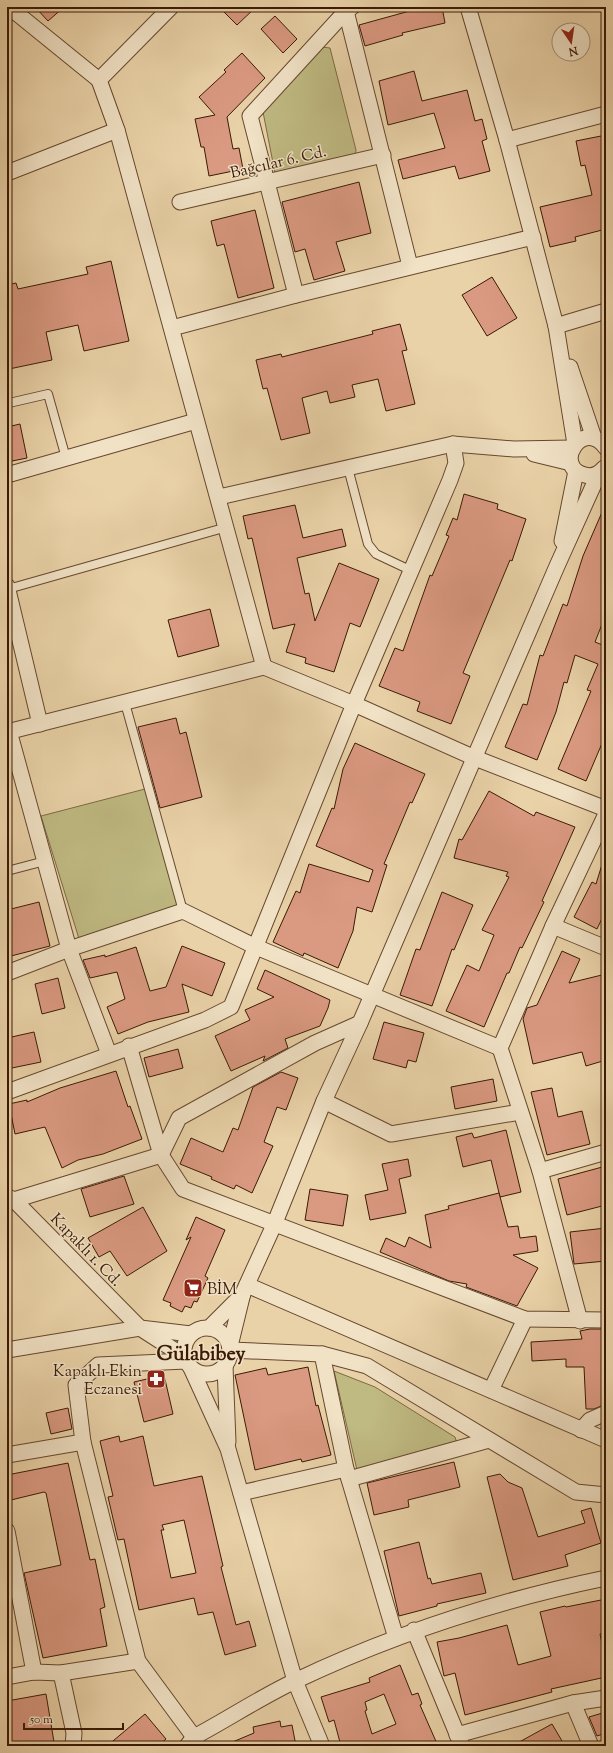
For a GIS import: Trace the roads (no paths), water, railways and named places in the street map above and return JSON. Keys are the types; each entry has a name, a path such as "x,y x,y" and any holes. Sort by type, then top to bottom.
{"street":[{"path":"9,7 99,80 117,130 172,328 196,421 219,497 264,668"},
{"path":"99,80 171,7"},
{"path":"468,7 534,237 556,326 574,446 573,467 557,566"},
{"path":"347,8 410,266"},
{"path":"296,295 250,116 347,8"},
{"path":"507,140 606,114"},
{"path":"7,173 117,130"},
{"name":"Bağcılar 6. Cd.","path":"180,202 383,155"},
{"path":"172,328 410,266 534,237"},
{"path":"556,326 606,311"},
{"path":"556,326 602,443"},
{"path":"7,475 196,421"},
{"path":"219,497 453,444 514,449 574,446 584,438 602,443"},
{"path":"7,1092 129,1046 205,1020 231,1007 354,704 450,480 456,462 453,444"},
{"path":"514,449 573,467 587,476 603,469"},
{"path":"603,469 557,566 360,1023 324,1101 274,1225 245,1289 230,1348 229,1360 218,1372 209,1375 199,1374 187,1362 98,1365 76,1385 83,1442 138,1661 193,1743 295,1681 414,1630 546,1591 606,1578"},
{"path":"7,588 40,724"},
{"path":"109,1054 69,949 8,732 264,668 354,704 475,758 606,809"},
{"path":"580,1321 540,1171 500,1048 553,926 606,814"},
{"path":"7,973 69,949 183,911 256,947 500,1048"},
{"path":"553,926 606,948"},
{"path":"11,1199 161,1155 179,1118 315,1043 360,1023"},
{"path":"129,1046 161,1155 183,1189 274,1225 525,1319 580,1321 606,1320"},
{"path":"324,1101 391,1134 520,1112"},
{"path":"540,1171 606,1152"},
{"name":"Kapaklı 1. Cd.","path":"11,1199 140,1328 187,1362"},
{"path":"209,1328 245,1289"},
{"path":"245,1289 491,1390 606,1440"},
{"path":"491,1390 525,1319"},
{"path":"7,1350 140,1328 191,1334"},
{"path":"230,1348 226,1337 218,1331 209,1328 200,1329 191,1334 186,1342 184,1351 187,1362 228,1449 295,1681 322,1746"},
{"path":"230,1348 322,1354 367,1366 576,1492 606,1495"},
{"path":"322,1354 348,1474 396,1638"},
{"path":"225,1366 228,1449"},
{"path":"581,1430 590,1420 606,1413"},
{"path":"241,1493 348,1474 489,1440"},
{"path":"7,1455 83,1442"},
{"path":"7,1530 12,1585 34,1672"},
{"path":"414,1630 460,1740 574,1703 606,1698"},
{"path":"7,1677 34,1672 61,1674 138,1661"},
{"path":"61,1674 74,1733 74,1746"},
{"path":"574,1703 591,1746"}],"lane":[{"path":"7,399 9,403 48,394 66,458"},
{"path":"348,468 368,544 376,554 412,570"},
{"path":"7,588 227,528"},
{"path":"125,702 183,911"},
{"path":"7,871 45,861"}],"place":[{"name":"BİM","path":"193,1288"},
{"name":"Kapaklı Ekin Eczanesi","path":"156,1379"}],"district":[{"name":"Gülabibey","path":"201,1353"}]}
